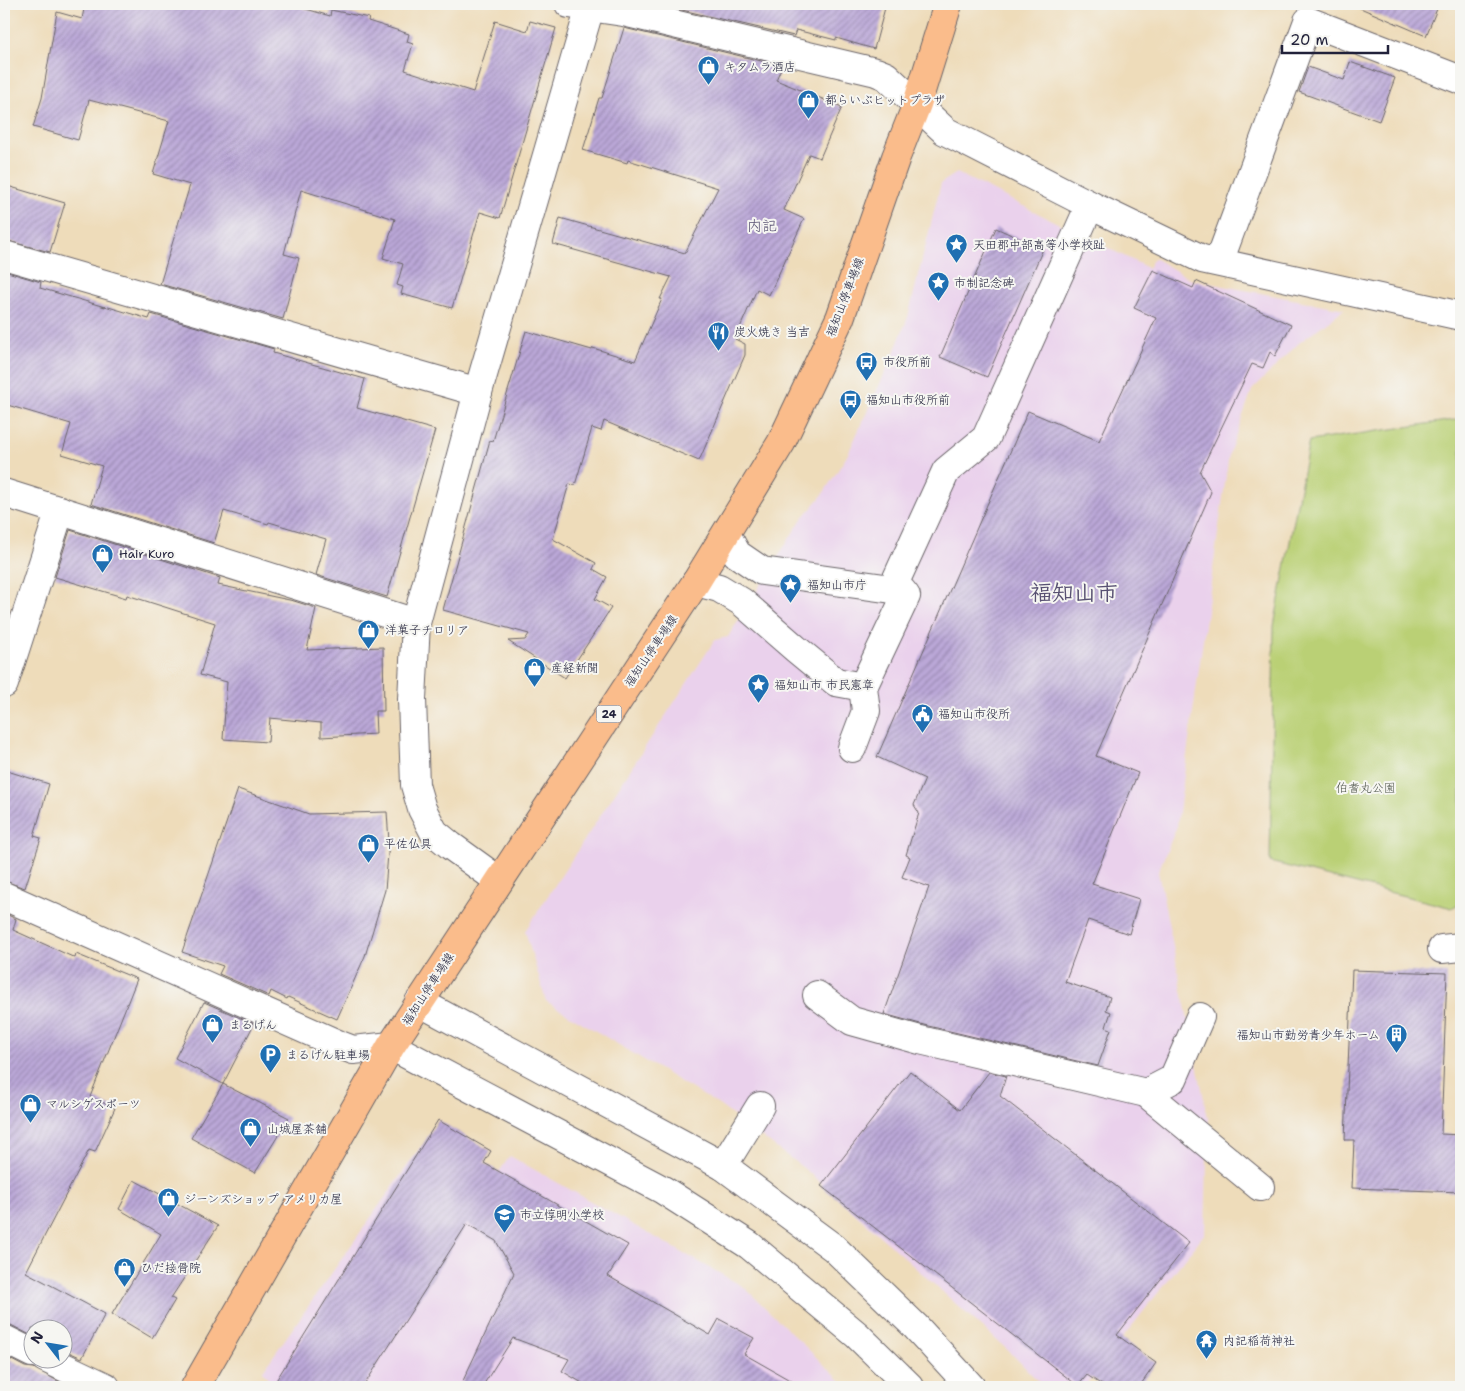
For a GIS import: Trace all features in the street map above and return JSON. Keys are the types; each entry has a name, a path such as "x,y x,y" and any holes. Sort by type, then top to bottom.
{"main road":[{"name":"福知山停車場線","path":"195,1387 391,1046 498,880 696,582 781,443 840,318 896,157 917,104 948,4"}],"street":[{"path":"498,880 434,832 422,810 415,785 412,699 416,623 584,5 623,12 876,72 886,76 945,131 1090,205 1202,259 1461,316"},
{"path":"1220,262 1308,21 1461,80"},
{"path":"892,588 946,471 986,438 1090,205"},
{"path":"4,255 478,392"},
{"path":"4,493 416,623"},
{"path":"4,684 60,510"},
{"path":"726,534 737,554 762,570 892,588 902,591 906,596 863,687 866,711 852,748"},
{"path":"696,582 719,588 742,602 796,650 836,682 863,687"},
{"path":"4,896 340,1045 353,1050 391,1046 664,1190 749,1245 857,1335 910,1387"},
{"path":"817,995 852,1021 920,1040 1146,1093 1260,1187"},
{"path":"419,1002 723,1166 834,1248 916,1326 971,1387"},
{"path":"1146,1093 1174,1079 1200,1017"},
{"path":"723,1166 760,1106"},
{"path":"4,1339 22,1347"},
{"path":"66,1368 106,1387"}],"shaded area":[{"name":"福知山市役所","path":"957,173 1148,268 1154,258 1192,280 1344,309 1299,343 1252,390 1229,454 1177,826 1158,872 1208,1119 1205,1233 1084,1387 1044,1387 1011,1353 806,1170 719,1105 546,1001 525,931 715,640 728,637 801,520 821,497 847,456 894,353 908,317 941,183"},
{"name":"市立惇明小学校","path":"422,1145 493,1181 510,1156 744,1287 847,1387 278,1387 262,1372"}],"green space":[{"name":"伯耆丸公園","path":"1461,419 1461,902 1452,908 1270,862 1274,626 1309,441"}],"building":[{"path":"85,4 289,4 330,16 331,10 369,18 368,21 409,34 407,42 413,44 405,70 473,92 495,21 527,31 530,21 556,28 500,218 480,212 452,308 401,294 403,287 397,285 403,264 383,258 395,219 301,190 284,254 299,258 283,319 160,284 190,185 153,174 169,121 89,100 78,140 33,127 42,98 57,12 82,19"},
{"path":"656,4 886,4 874,49 836,38 836,40 796,30 794,36"},
{"path":"1351,4 1439,4 1426,36"},
{"path":"624,28 782,66 776,80 842,107 820,158 809,154 784,210 804,219 769,295 757,289 735,339 745,344 745,355 699,461 604,421 601,431 592,428 575,485 569,484 553,539 596,563 593,569 607,577 595,599 611,608 565,678 508,641 525,640 529,634 443,610 490,440 493,441 526,331 635,361 671,277 553,244 560,218 685,253 718,188 628,160 627,163 583,150"},
{"path":"1350,62 1395,78 1379,121 1299,92 1308,67 1344,80"},
{"path":"4,185 65,203 50,252 4,240"},
{"path":"996,228 1043,249 987,377 940,357"},
{"path":"1153,270 1193,288 1196,281 1291,325 1275,356 1270,352 1263,368 1252,364 1200,472 1211,492 1096,756 1138,773 1092,884 1139,899 1129,934 1088,920 1065,982 1110,997 1106,1010 1111,1012 1106,1027 1111,1029 1098,1066 884,1014 929,887 902,877 910,857 906,855 919,813 914,805 925,779 877,757 1028,411 1099,441 1156,318 1134,308"},
{"path":"4,271 41,282 40,288 149,319 151,314 274,349 273,353 365,379 357,408 435,430 387,597 316,575 326,539 224,511 214,543 91,504 102,466 62,454 71,424 4,404"},
{"path":"70,530 220,578 218,585 294,601 316,608 307,650 383,647 384,711 375,711 376,734 321,737 321,723 270,718 268,742 223,739 227,682 200,675 215,623 127,595 126,598 55,577"},
{"path":"4,770 49,784 34,836 41,838 25,888 4,881"},
{"path":"238,789 309,814 387,812 389,842 385,890 365,956 337,1019 271,991 269,996 219,974 223,966 182,952"},
{"path":"4,913 16,919 13,930 75,958 76,954 137,979 90,1097 115,1108 95,1152 89,1150 26,1272 105,1314 82,1358 72,1354 72,1318 22,1318 22,1331 4,1323"},
{"name":"福知山市勤労青少年ホーム","path":"1352,970 1447,973 1441,1134 1461,1135 1461,1192 1352,1188 1354,1140 1345,1140"},
{"name":"まるげん","path":"204,1002 254,1024 223,1084 175,1058"},
{"path":"910,1071 960,1110 989,1072 1006,1076 1000,1096 1189,1243 1117,1335 1156,1363 1139,1387 1105,1387 1087,1375 1078,1386 821,1186"},
{"path":"223,1084 289,1118 255,1173 191,1138"},
{"name":"市立惇明小学校","path":"438,1120 491,1151 484,1163 628,1245 608,1276 710,1335 719,1319 754,1338 744,1354 802,1387 589,1387 562,1371 569,1359 513,1338 482,1387 460,1387 514,1273 496,1241 467,1224 363,1387 272,1387"},
{"path":"134,1180 218,1226 171,1298 175,1300 152,1338 112,1314 161,1234 119,1209"},
{"path":"4,1356 22,1365 22,1368 34,1368 67,1386 66,1387 4,1387"}],"place":[{"name":"キタムラ酒店","path":"708,86"},
{"name":"都らいぶヒットプラザ","path":"809,119"},
{"name":"天田郡中部高等小学校趾","path":"957,264"},
{"name":"市制記念碑","path":"938,302"},
{"name":"炭火焼き 当吉","path":"718,351"},
{"name":"市役所前","path":"867,381"},
{"name":"福知山市役所前","path":"850,419"},
{"name":"Hair Kuro","path":"103,573"},
{"name":"福知山市庁","path":"791,604"},
{"name":"洋菓子チロリア","path":"369,649"},
{"name":"産経新聞","path":"535,687"},
{"name":"福知山市 市民憲章","path":"758,704"},
{"name":"福知山市役所","path":"922,733"},
{"name":"平佐仏具","path":"368,863"},
{"name":"まるげん","path":"213,1044"},
{"name":"福知山市勤労青少年ホーム","path":"1396,1054"},
{"name":"まるげん駐車場","path":"270,1074"},
{"name":"マルシゲスポーツ","path":"30,1123"},
{"name":"山城屋茶舗","path":"251,1148"},
{"name":"ジーンズショップ アメリカ屋","path":"168,1218"},
{"name":"市立惇明小学校","path":"504,1234"},
{"name":"ひだ接骨院","path":"125,1287"},
{"name":"内記稲荷神社","path":"1207,1360"}],"district":[{"name":"内記","path":"762,226"},
{"name":"福知山市","path":"1074,592"}]}
